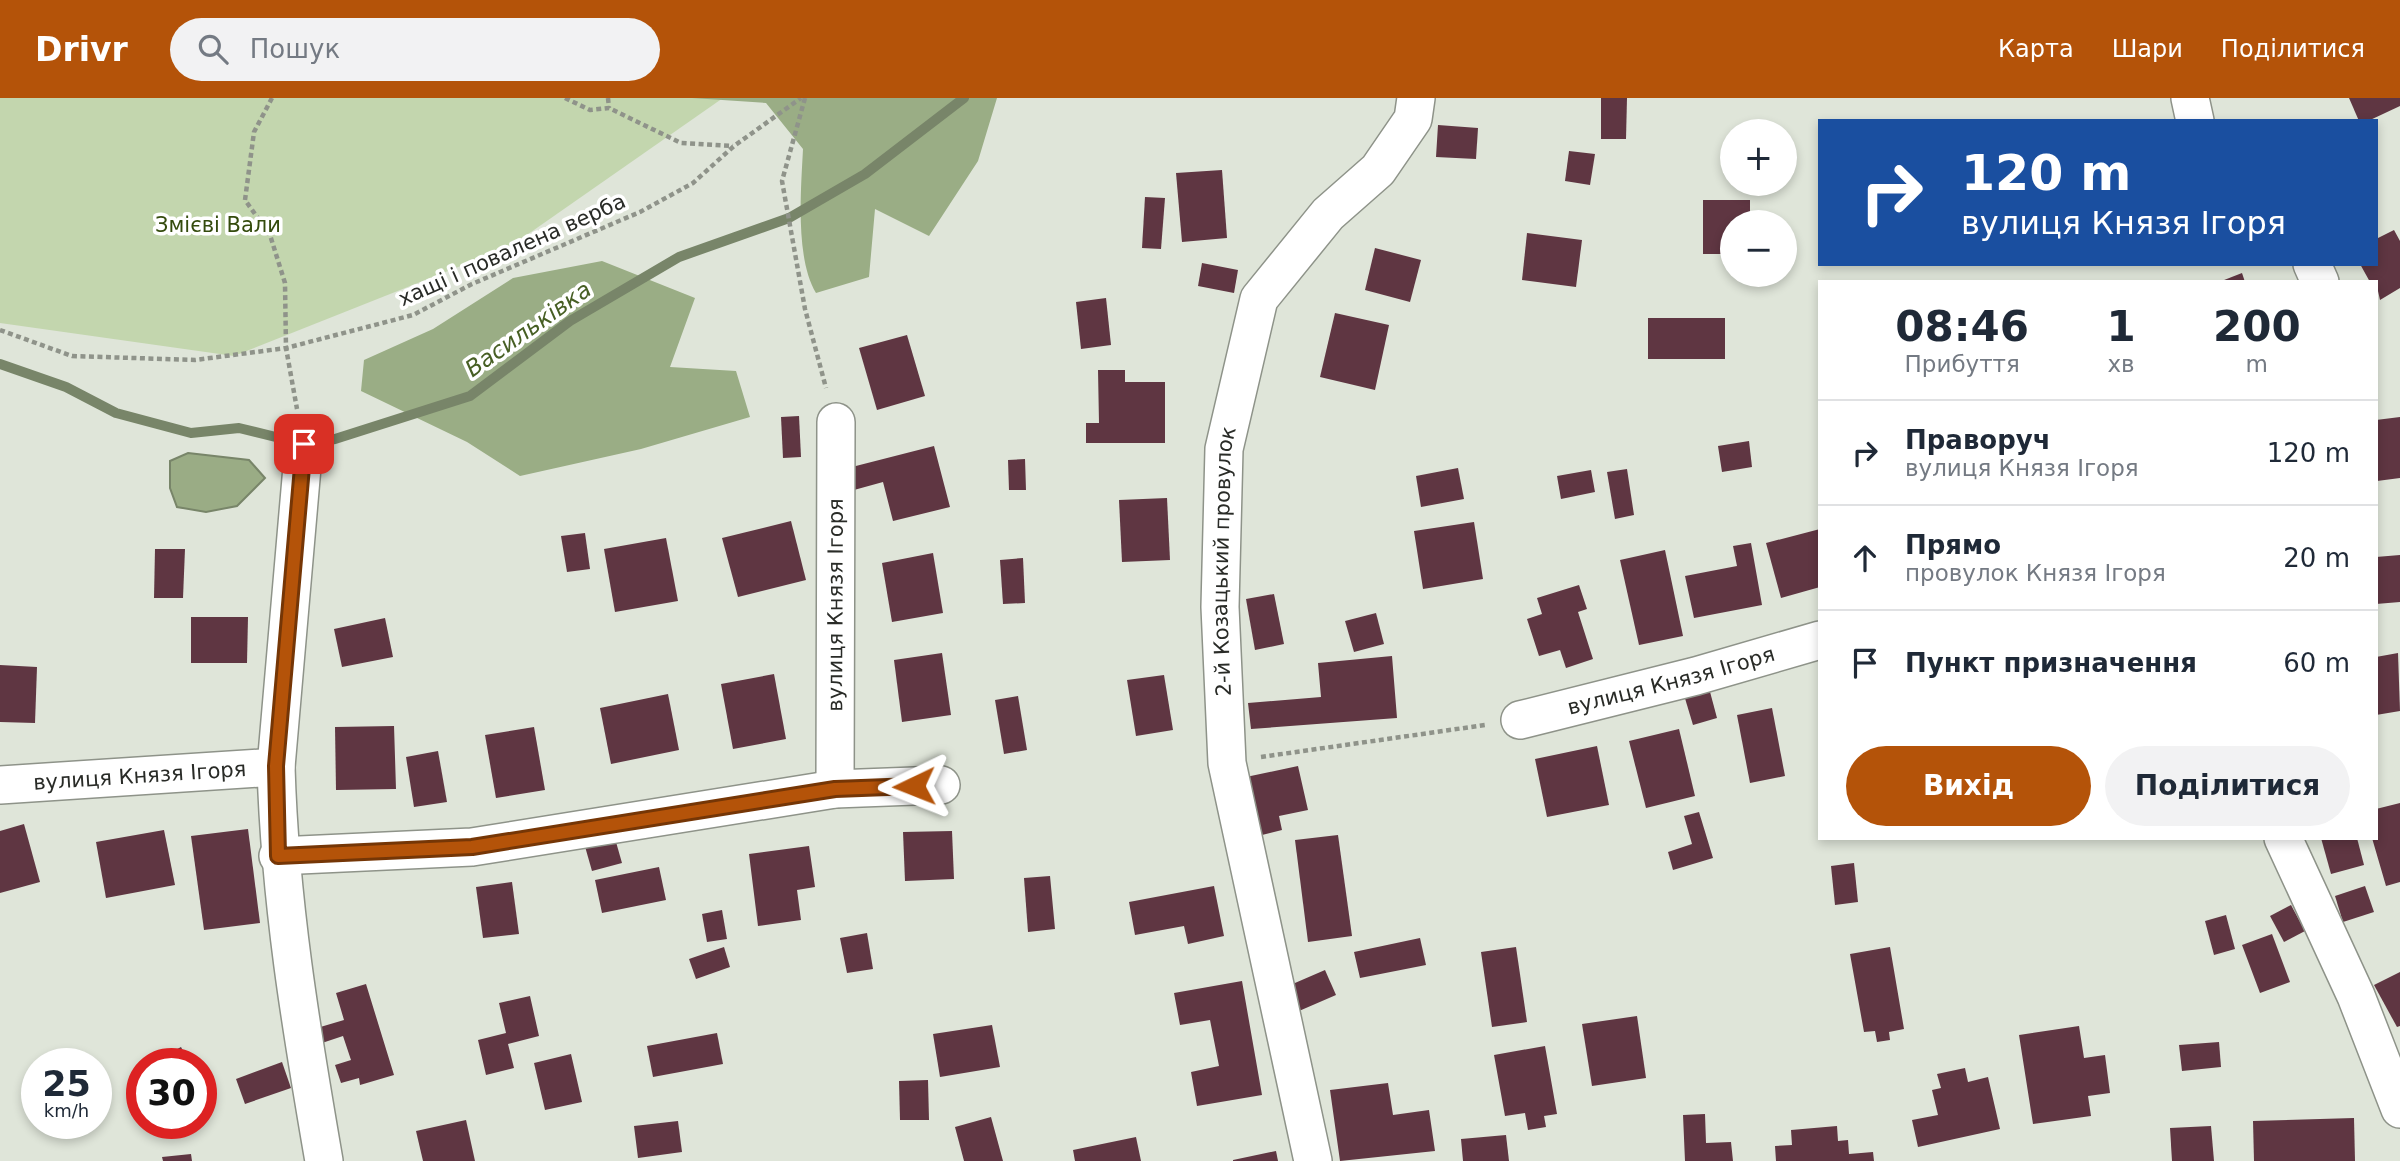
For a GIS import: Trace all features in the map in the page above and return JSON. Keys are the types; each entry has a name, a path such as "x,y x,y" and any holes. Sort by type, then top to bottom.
{"street":[{"name":"2-й Козацький провулок","path":"1312,1161 1227,763 1220,607 1224,449 1259,299 1328,214 1378,170 1413,119 1416,98"},
{"path":"2190,98 2195,119"},
{"name":"вулиця Князя Ігоря","path":"835,789 836,422"},
{"path":"276,766 304,444"},
{"name":"вулиця Князя Ігоря","path":"1520,720 1696,676 1818,641"},
{"name":"вулиця Князя Ігоря","path":"0,785 276,766 278,856 294,988 324,1161"},
{"path":"278,856 472,847 835,789 941,785"},
{"path":"2284,840 2356,996 2400,1109"}],"path":[{"path":"272,98 254,132 245,200 270,235 285,284 286,348 304,444"},
{"path":"565,98 590,110 609,108 681,143 734,146"},
{"path":"608,98 609,108"},
{"path":"803,98 782,181 805,309 836,422"},
{"name":"хащі і повалена верба","path":"0,330 72,356 195,360 286,348 412,315 472,284 640,212 693,183 734,146 803,98"},
{"path":"1227,763 1520,720"}],"green space":[{"name":"Змієві Вали","path":"0,98 723,98 511,246 234,356 0,323"}],"shaded area":[{"path":"692,98 997,98 978,161 929,236 875,209 869,277 816,293 809,278 802,243 803,149 766,103"},
{"path":"602,261 695,298 670,367 736,371 750,417 641,449 520,476 467,442 361,391 364,360 433,329 513,278"},
{"path":"188,453 249,460 265,478 237,506 206,512 177,507 170,488 170,461"}],"building":[{"path":"1601,98 1627,98 1626,139 1601,139"},
{"path":"2349,98 2400,98 2400,106 2372,119 2358,119"},
{"path":"1438,125 1478,128 1476,159 1436,157"},
{"path":"1569,151 1595,154 1590,185 1565,181"},
{"path":"1222,170 1227,238 1182,242 1176,173"},
{"path":"1145,197 1165,198 1161,249 1142,248"},
{"path":"1703,200 1750,200 1750,210 1720,210 1720,254 1703,254"},
{"path":"2394,230 2400,241 2400,288 2380,300 2378,280 2369,280 2361,266 2378,266 2378,238"},
{"path":"1527,233 1582,240 1576,287 1522,280"},
{"path":"1375,248 1421,260 1410,302 1365,290"},
{"path":"1202,263 1238,270 1234,293 1198,286"},
{"path":"2242,273 2244,280 2224,280"},
{"path":"1106,298 1111,345 1081,349 1076,302"},
{"path":"1335,313 1389,325 1375,390 1320,377"},
{"path":"1648,318 1725,318 1725,359 1648,359"},
{"path":"907,335 925,396 877,410 859,348"},
{"path":"1098,370 1125,370 1125,382 1165,382 1165,443 1086,443 1086,423 1099,423"},
{"path":"799,416 801,457 783,458 781,417"},
{"path":"2400,417 2400,478 2378,481 2378,420"},
{"path":"1749,441 1752,467 1722,472 1718,446"},
{"path":"934,446 950,507 893,521 883,482 854,490 848,468"},
{"path":"1025,459 1026,490 1009,490 1008,460"},
{"path":"1458,468 1464,499 1421,507 1416,476"},
{"path":"1627,469 1634,515 1615,519 1607,472"},
{"path":"1591,470 1595,492 1561,499 1557,476"},
{"path":"1167,498 1170,560 1122,562 1119,500"},
{"path":"791,521 806,580 738,597 722,538"},
{"path":"1474,522 1483,579 1423,589 1414,531"},
{"path":"1818,530 1818,588 1781,598 1766,543"},
{"path":"585,533 590,569 567,572 561,536"},
{"path":"666,538 678,601 615,612 604,549"},
{"path":"1751,543 1762,605 1694,618 1685,576 1737,566 1733,546"},
{"path":"155,549 185,549 183,598 154,598"},
{"path":"1665,550 1683,636 1639,645 1620,560"},
{"path":"933,553 943,613 892,622 882,563"},
{"path":"2400,555 2400,602 2378,604 2378,557"},
{"path":"1023,558 1025,603 1003,604 1000,560"},
{"path":"1579,585 1587,609 1578,612 1593,659 1566,668 1560,650 1539,656 1527,619 1542,614 1537,598"},
{"path":"1274,594 1284,644 1255,650 1246,599"},
{"path":"1376,613 1384,644 1354,652 1345,621"},
{"path":"191,617 248,617 247,663 191,663"},
{"path":"385,618 393,657 342,667 334,629"},
{"path":"942,653 951,715 902,722 894,660"},
{"path":"2398,653 2400,711 2378,715 2378,657"},
{"path":"1392,656 1397,718 1251,729 1248,703 1321,697 1318,663"},
{"path":"0,665 37,667 35,723 0,722"},
{"path":"774,674 786,739 733,749 721,684"},
{"path":"1164,675 1173,730 1136,736 1127,680"},
{"path":"1709,688 1717,718 1693,725 1684,695"},
{"path":"668,694 679,750 611,764 600,708"},
{"path":"1018,696 1027,750 1004,754 995,700"},
{"path":"1772,708 1785,776 1750,783 1737,715"},
{"path":"394,726 396,789 336,790 335,727"},
{"path":"534,727 545,790 496,798 485,735"},
{"path":"1679,729 1695,796 1646,808 1629,741"},
{"path":"1597,746 1609,805 1547,817 1535,759"},
{"path":"438,751 447,802 414,807 406,757"},
{"path":"1298,766 1308,810 1279,816 1282,830 1258,836 1246,777"},
{"path":"2400,803 2400,882 2386,886 2373,840 2378,840 2378,808"},
{"path":"1699,812 1713,858 1673,870 1668,852 1692,844 1684,816"},
{"path":"24,824 40,882 0,893 0,831"},
{"path":"248,829 260,923 204,930 191,836"},
{"path":"164,830 175,885 106,898 96,842"},
{"path":"952,831 954,879 905,881 903,832"},
{"path":"614,835 622,863 592,871 584,843"},
{"path":"1338,835 1352,936 1308,942 1295,840"},
{"path":"2322,840 2358,840 2364,865 2331,874"},
{"path":"809,846 815,887 797,890 801,920 758,926 749,854"},
{"path":"1854,863 1858,902 1835,905 1831,866"},
{"path":"659,867 666,900 602,913 595,880"},
{"path":"1050,876 1055,929 1028,932 1024,878"},
{"path":"512,882 519,934 483,938 476,887"},
{"path":"1214,886 1224,936 1188,944 1184,926 1135,935 1129,902"},
{"path":"2365,886 2374,912 2343,922 2335,896"},
{"path":"2291,905 2305,931 2284,942 2270,916"},
{"path":"722,910 727,939 707,942 702,914"},
{"path":"2226,915 2235,949 2214,955 2205,921"},
{"path":"867,933 873,969 847,973 840,938"},
{"path":"2272,934 2290,982 2260,993 2242,945"},
{"path":"1420,938 1426,965 1360,978 1354,952"},
{"path":"724,947 730,967 696,979 689,959"},
{"path":"1516,947 1527,1022 1492,1027 1481,952"},
{"path":"1890,947 1904,1029 1889,1032 1890,1040 1877,1042 1875,1031 1864,1032 1850,954"},
{"path":"1325,970 1336,995 1299,1011 1288,986"},
{"path":"2400,972 2400,1026 2397,1027 2374,985"},
{"path":"1242,981 1262,1095 1197,1106 1191,1072 1219,1066 1210,1020 1180,1025 1174,993"},
{"path":"366,984 394,1075 360,1085 359,1078 341,1083 335,1065 351,1060 343,1036 322,1043 317,1028 344,1020 336,993"},
{"path":"530,996 539,1036 508,1044 514,1068 486,1075 478,1040 506,1033 499,1003"},
{"path":"1637,1016 1646,1078 1592,1086 1582,1024"},
{"path":"992,1025 1000,1067 940,1077 933,1034"},
{"path":"2079,1026 2084,1058 2105,1055 2110,1093 2088,1096 2091,1116 2033,1124 2019,1035"},
{"path":"717,1033 723,1064 653,1077 647,1046"},
{"path":"2219,1042 2221,1067 2182,1071 2179,1045"},
{"path":"1545,1046 1557,1114 1544,1116 1546,1127 1528,1130 1525,1113 1505,1116 1494,1055"},
{"path":"571,1054 582,1102 545,1110 534,1063"},
{"path":"282,1062 291,1088 245,1104 236,1079"},
{"path":"1965,1068 1968,1082 1988,1077 2000,1129 1918,1147 1912,1120 1938,1115 1932,1090 1941,1088 1937,1074"},
{"path":"928,1080 929,1120 900,1120 899,1081"},
{"path":"1388,1083 1393,1115 1429,1110 1435,1151 1340,1161 1330,1090"},
{"path":"1705,1114 1706,1143 1731,1142 1733,1161 1685,1161 1683,1115"},
{"path":"991,1117 1003,1161 964,1161 955,1127"},
{"path":"2354,1118 2355,1161 2254,1161 2253,1121"},
{"path":"466,1120 475,1161 423,1161 416,1131"},
{"path":"678,1121 682,1152 638,1158 634,1126"},
{"path":"1837,1126 1838,1141 1848,1140 1849,1154 1873,1152 1874,1161 1776,1161 1775,1146 1792,1145 1791,1130"},
{"path":"2211,1126 2214,1161 2172,1161 2170,1128"},
{"path":"1506,1135 1509,1161 1463,1161 1461,1139"},
{"path":"1136,1137 1141,1161 1075,1161 1073,1150"},
{"path":"1276,1151 1278,1161 1233,1161 1233,1160"},
{"path":"191,1154 192,1161 163,1161 162,1157"}],"waterway":[{"name":"Васильківка","path":"0,364 66,387 116,413 191,433 239,428 304,444 335,439 470,396 570,321 679,257 789,218 865,174 964,98"}],"route":[{"path":"304,444 276,766 278,856 472,847 835,789 914,786"}]}
